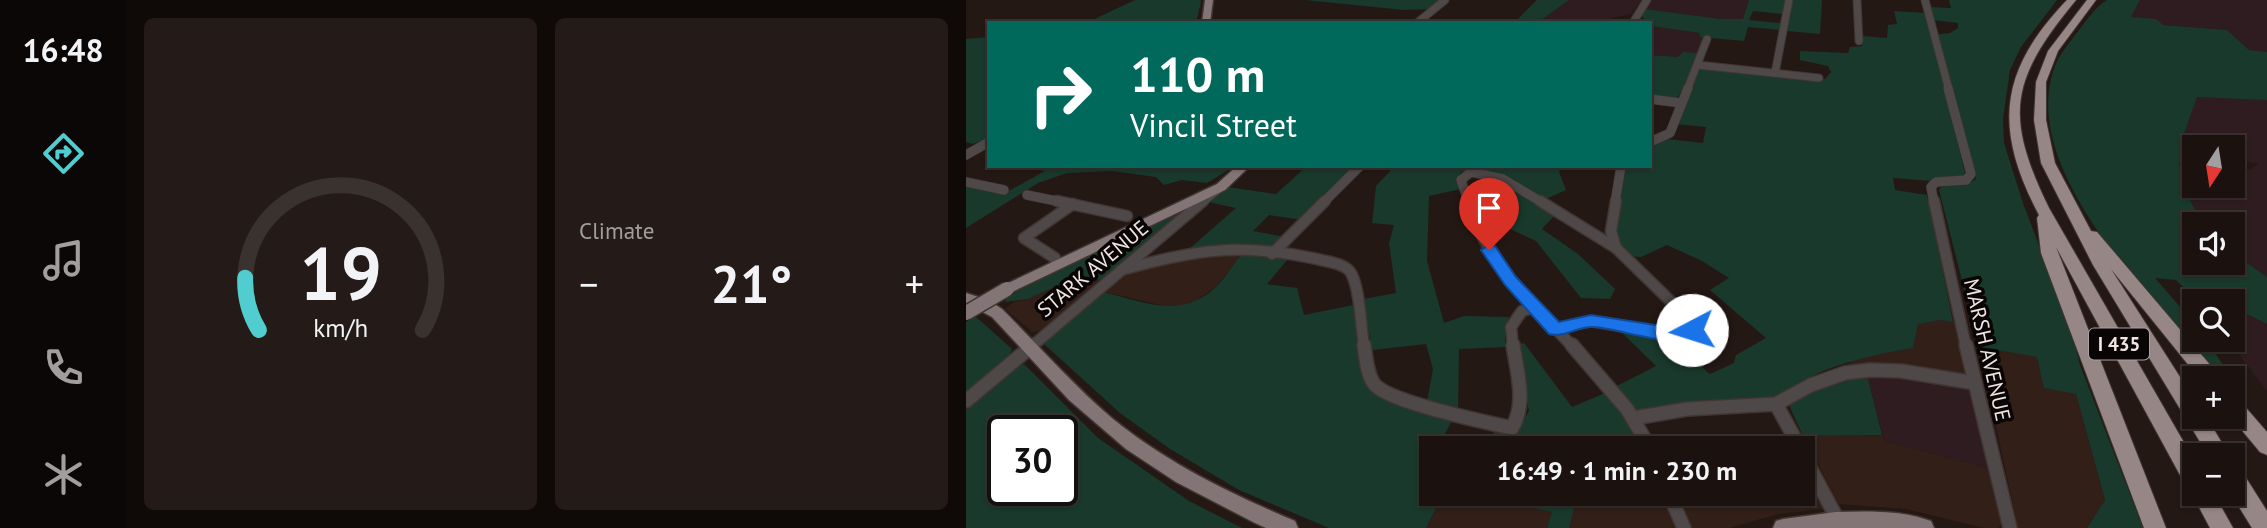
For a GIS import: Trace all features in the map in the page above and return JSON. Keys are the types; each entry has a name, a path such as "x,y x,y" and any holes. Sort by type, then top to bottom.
{"highway":[{"name":"I 435","path":"2094,1 2053,51 2041,82 2040,120 2048,163 2068,206 2135,323 2211,443"},
{"name":"I 435","path":"2067,2 2027,58 2016,95 2014,119 2020,157 2043,209 2182,458"},
{"path":"2068,206 2200,366"},
{"path":"2043,209 2049,253 2155,528"},
{"path":"2245,420 2267,446"},
{"path":"2245,496 2265,528"},
{"path":"2210,506 2222,528"}],"main road":[{"path":"1206,21 1209,0"},
{"name":"STARK AVENUE","path":"1221,187 1242,168"},
{"path":"966,313 1007,289 1221,187"},
{"path":"966,298 997,313 1087,406 1148,453 1241,509 1288,528"},
{"path":"1783,528 1839,522 1878,522 1924,528"}],"street":[{"path":"1419,21 1445,0"},
{"path":"1633,21 1647,0"},
{"path":"1775,73 1789,0"},
{"path":"1857,0 1859,41"},
{"name":"MARSH AVENUE","path":"1925,0 1970,179 1935,182 1931,187 2010,528"},
{"path":"1652,141 1670,133 1707,39"},
{"path":"1698,65 1819,78"},
{"path":"1652,99 1681,103"},
{"path":"966,155 987,143"},
{"path":"1272,254 1358,168"},
{"path":"1616,248 1611,232 1621,168"},
{"path":"1555,329 1591,321 1675,335 1688,333 1692,330 1693,323 1616,248 1503,178 1471,172 1464,174 1461,180 1469,195 1475,224 1511,281 1536,307 1555,329 1615,394 1634,418 1644,436"},
{"path":"966,182 1004,190"},
{"name":"STARK AVENUE","path":"966,401 1221,187"},
{"path":"1027,195 1127,216"},
{"path":"1056,265 1042,257 1041,251 1024,238 1073,204"},
{"path":"1121,270 1209,250 1240,249 1341,265 1350,271 1357,297 1368,370 1377,386 1392,395 1460,417 1512,428 1516,424 1521,401 1511,327 1522,311 1536,307"},
{"path":"1634,418 1687,409 1776,404 1845,373 1870,370 1901,371 1975,383"},
{"path":"1776,404 1793,436"},
{"path":"1815,477 1839,522"},
{"path":"1675,506 1684,528"}],"shaded area":[{"path":"1569,0 1642,0 1631,14 1611,18 1609,21 1540,21"},
{"path":"1651,0 1749,0 1743,19 1721,19 1645,9"},
{"path":"2140,0 2267,0 2267,52 2249,50 2227,30 2163,25 2131,17"},
{"path":"1652,26 1701,33 1704,38 1699,53 1678,57 1652,55"},
{"path":"2197,97 2267,100 2267,277 2245,261 2245,212 2196,212 2191,202 2190,198 2245,198 2245,169 2252,170 2258,163 2245,162 2245,135 2183,135"},
{"path":"1243,253 1216,287 1194,302 1173,308 1104,292 1125,273 1170,260"},
{"path":"1079,276 1104,281 1044,330 1032,332 1005,309 1014,302 1028,299"},
{"path":"2245,313 2267,324 2267,391 2237,352 2245,352"},
{"path":"1940,319 1954,322 1965,373 1963,376 1849,368 1847,364 1865,356 1913,348 1917,324"},
{"path":"1979,347 2038,357 2076,394 2105,500 2087,528 2018,528"},
{"path":"1867,375 1968,386 1988,468 1884,441"},
{"path":"1882,435 1884,441 1988,468 2001,524 1998,528 1984,528 1906,509 1839,504 1815,459 1815,436 1803,436"},
{"path":"1815,493 1823,509 1778,514 1729,528 1692,528 1682,506 1815,506"},
{"path":"1437,506 1523,506 1552,512 1547,528 1426,528"},
{"path":"1575,506 1666,506 1676,528 1569,528"}],"green space":[{"path":"1135,0 1201,2 1196,21 1090,21"},
{"path":"1305,0 1442,0 1431,9 1404,10"},
{"path":"1537,0 1569,0 1540,21 1516,21"},
{"path":"1749,0 1785,0 1783,14 1753,11 1749,20 1781,23 1780,30 1748,27 1744,41 1700,37 1700,33 1652,26 1652,21 1646,21 1641,15 1645,9 1721,19 1743,19"},
{"path":"1792,0 1822,0 1820,34 1786,31"},
{"path":"1949,0 2057,0 2021,47 2010,70 2003,119 2004,143 2023,203 2073,336 2080,365 2143,528 2087,528 2105,500 2076,394 2044,388 2037,357 1979,347 1939,190 1941,187 1964,184 1976,179 1941,51 1935,51 1965,173 1942,181 1893,178 1895,190 1927,195 1953,322 1940,320 1918,324 1913,348 1836,366 1768,399 1644,411 1634,409 1615,387 1656,366 1615,326 1668,338 1688,337 1697,333 1714,345 1691,358 1710,374 1734,363 1736,355 1766,338 1710,290 1729,278 1702,261 1667,245 1641,257 1626,256 1616,240 1624,168 1652,168 1652,144 1667,139 1703,143 1706,127 1676,124 1698,69 1706,67 1825,79 1831,72 1828,66 1800,60 1800,51 1848,53 1850,47 1862,46 1862,36 1887,38 1888,25 1897,24 1894,11 1926,13 1932,35 1950,33 1958,28 1958,23 1933,20 1929,7 1951,8"},
{"path":"2107,0 2140,0 2131,17 2156,19 2163,25 2227,30 2249,50 2267,52 2267,100 2197,97 2182,135 2182,163 2179,163 2182,173 2182,198 2190,198 2196,212 2182,212 2182,275 2245,275 2245,261 2267,277 2267,324 2245,313 2245,289 2185,289 2176,280 2155,278 2182,309 2182,336 2130,275 2073,191 2055,148 2048,106 2055,66 2059,58"},
{"path":"987,37 987,139 973,144 966,142 966,39"},
{"path":"1683,52 1699,53 1679,96 1652,97 1652,55 1678,57"},
{"path":"1029,168 1232,168 1207,183 1182,180 1164,185 1156,177 1112,171 1067,173 1038,183 966,228 966,185 1005,193 1045,171"},
{"path":"1305,168 1353,168 1302,220 1269,215 1253,231 1285,237 1269,249 1227,245 1188,250 1236,208 1208,202 1227,187 1276,194"},
{"path":"1393,168 1562,168 1559,172 1566,190 1537,203 1555,215 1542,229 1578,254 1615,289 1610,299 1581,298 1536,241 1482,216 1476,201 1517,181 1489,172 1461,172 1456,181 1461,189 1429,196 1427,261 1444,323 1464,316 1509,317 1505,330 1505,347 1459,349 1458,411 1427,402 1433,369 1426,344 1372,350 1363,299 1396,293 1389,243 1394,225 1372,223 1376,186"},
{"path":"1193,205 1104,281 1079,276 1028,299 1005,302 1007,297 1020,289"},
{"path":"1243,253 1288,259 1267,284 1297,288 1304,315 1353,305 1364,375 1452,420 1444,436 1419,436 1419,506 1437,506 1426,528 1329,528 1239,490 1170,449 1120,413 1044,344 1047,338 1103,292 1148,304 1176,306 1203,297 1220,283"},
{"path":"975,316 1012,349 1009,357 966,395 966,322"},
{"path":"1524,343 1572,407 1605,393 1627,422 1633,436 1492,436 1494,432 1515,435 1529,411 1516,345"},
{"path":"2196,352 2214,352 2224,366 2208,366"},
{"path":"1024,364 1075,415 987,415 987,506 1078,506 1078,418 1098,438 1189,501 1242,528 966,528 966,410 1014,368"},
{"path":"1867,375 1882,435 1803,436 1788,403 1817,388"},
{"path":"1523,506 1575,506 1569,528 1547,528 1552,512"}],"route":[{"path":"1489,250 1511,281 1555,329 1591,321 1675,335 1692,330"}]}
